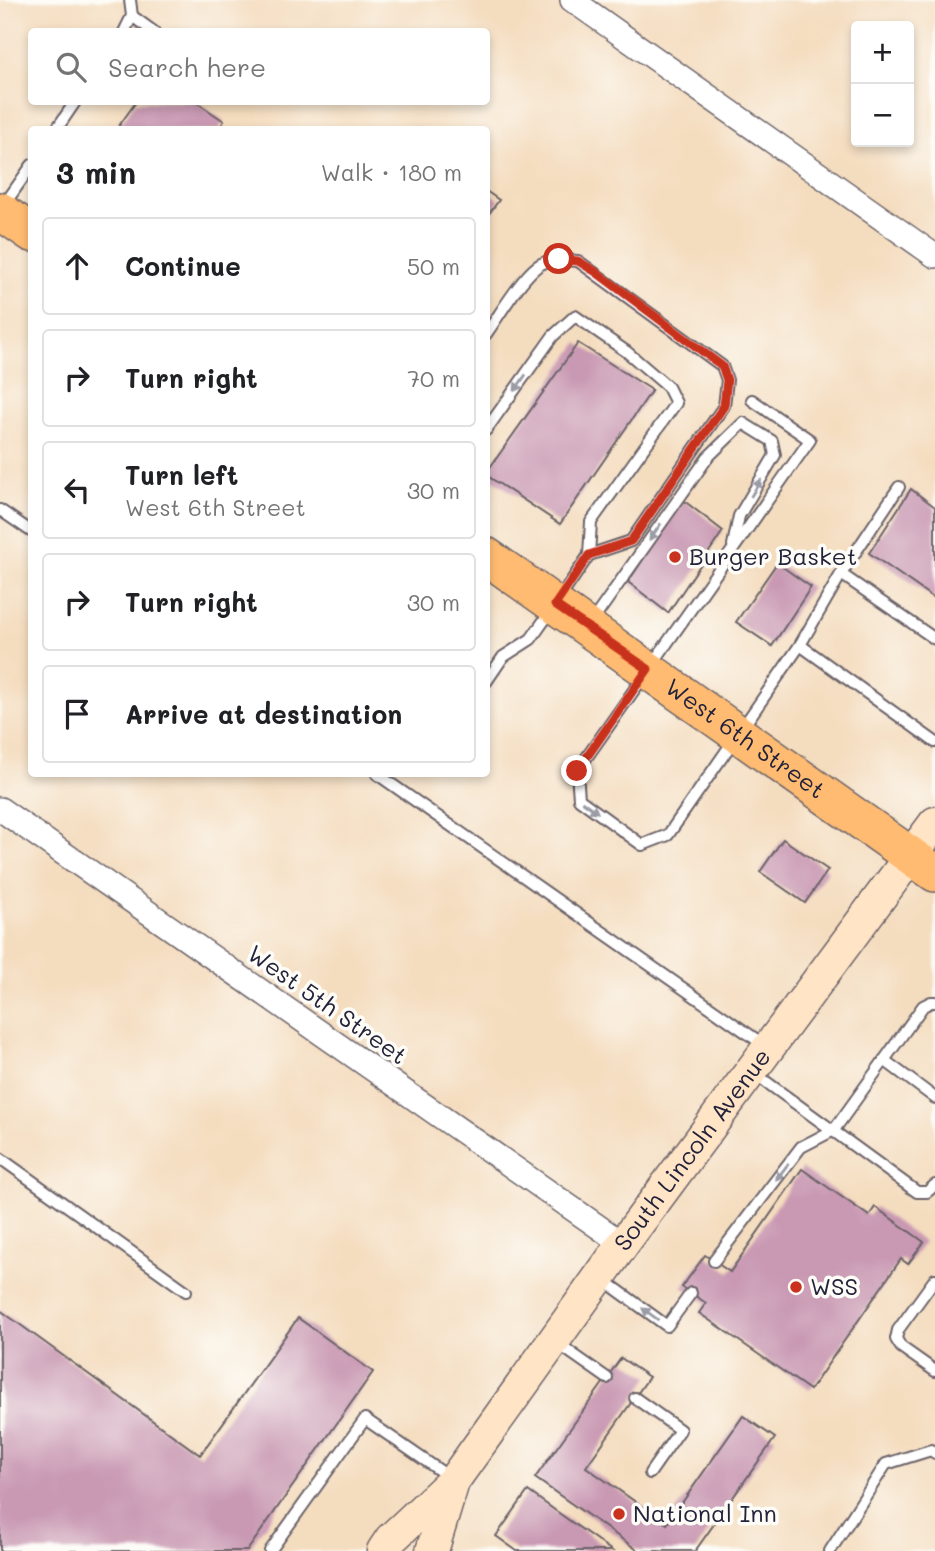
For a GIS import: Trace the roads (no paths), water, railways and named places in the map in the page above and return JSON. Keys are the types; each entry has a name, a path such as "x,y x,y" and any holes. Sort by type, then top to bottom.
{"main road":[{"name":"West 6th Street","path":"490,558 923,865"},
{"name":"South Lincoln Avenue","path":"383,1551 391,1539 454,1480 623,1244 761,1060 923,865 935,824"},
{"name":"South Lincoln Avenue","path":"432,1551 454,1480"}],"street":[{"path":"572,0 935,257"},
{"name":"West 5th Street","path":"0,809 623,1244"}],"lane":[{"path":"126,28 132,16 130,0"},
{"path":"132,16 148,28"},
{"path":"59,126 73,105"},
{"path":"9,223 28,174"},
{"path":"490,329 530,272 542,263 559,259 578,261 722,366 727,380 724,406 631,541 589,555"},
{"path":"490,424 553,336 575,316 627,352 658,378 668,387 676,403 591,522 589,555 555,605 531,639 503,657 490,676"},
{"path":"752,400 810,440 577,771 579,799 642,845 668,835 800,645 841,573 899,487"},
{"path":"588,627 708,457 743,423 772,441 775,455 739,516 732,551"},
{"path":"0,510 28,526"},
{"path":"841,573 935,639"},
{"path":"800,645 935,742"},
{"path":"381,777 761,1060 834,1130 917,1192 927,1192 935,1185"},
{"path":"714,1261 801,1147 834,1130 923,1006 935,1002"},
{"path":"884,1060 935,1098"},
{"path":"0,1158 186,1291"},
{"path":"600,1277 667,1326 691,1293"},
{"path":"935,1279 898,1330 896,1339 901,1347 935,1371"},
{"path":"555,1341 607,1377"},
{"path":"635,1398 680,1430 649,1473"},
{"path":"270,1551 365,1419 454,1480"},
{"path":"831,1551 886,1464 931,1450 935,1453"}],"place":[{"name":"Burger Basket","path":"675,557"},
{"name":"WSS","path":"796,1287"},
{"name":"National Inn","path":"619,1514"}]}
